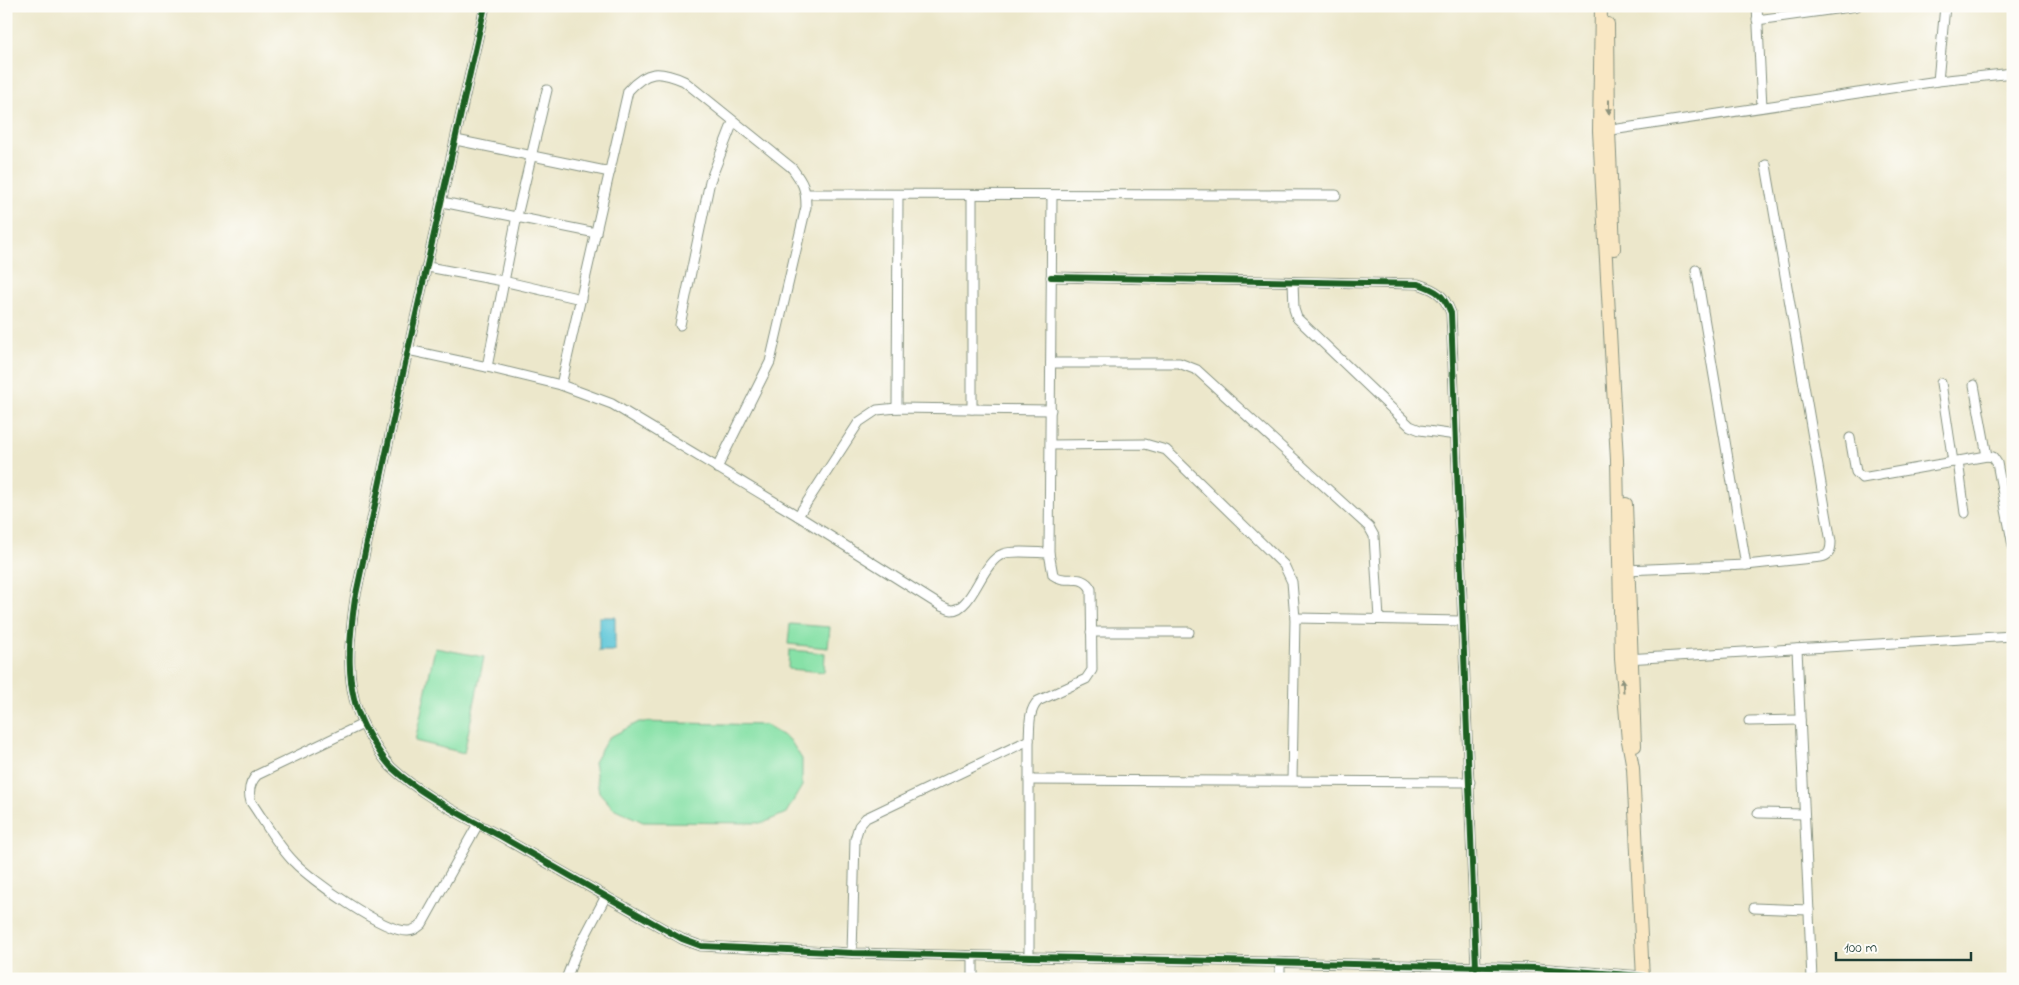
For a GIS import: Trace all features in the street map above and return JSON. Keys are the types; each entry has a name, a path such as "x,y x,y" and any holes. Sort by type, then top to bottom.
{"main road":[{"path":"1601,6 1616,440 1624,570 1627,658 1626,720 1633,768 1643,977"},
{"path":"1604,131 1608,6"}],"street":[{"path":"485,6 408,350 355,599 351,626 350,671 352,690 363,724 390,766 416,788 682,939 701,946 852,953 1536,968 1643,977"},
{"path":"1757,6 1762,106"},
{"path":"1757,20 1857,6"},
{"path":"1938,81 1945,6"},
{"path":"561,385 628,91 640,78 656,73 671,75 684,81 792,168 804,184 806,194 806,207 770,362 717,468"},
{"path":"1604,131 1938,81 2013,73"},
{"path":"487,367 517,216 547,90"},
{"path":"680,325 710,181 733,122"},
{"path":"456,140 610,172"},
{"path":"1624,570 1746,565 1825,556 1830,552 1831,544 1766,164"},
{"path":"806,194 1052,196 1336,195"},
{"path":"897,408 898,195"},
{"path":"972,195 972,409"},
{"path":"1029,957 1029,740 1033,706 1038,701 1090,676 1092,670 1092,590 1088,583 1083,580 1058,578 1053,575 1049,553 1052,196"},
{"path":"442,202 596,232"},
{"path":"428,267 503,281 581,299"},
{"path":"1696,270 1746,565"},
{"path":"1051,278 1418,284 1431,288 1446,301 1451,313 1476,968"},
{"path":"1293,282 1294,309 1297,318 1410,426 1420,430 1456,435"},
{"path":"408,350 561,385 612,404 798,516 941,606 952,610 961,606 992,561 1003,553 1049,553"},
{"path":"1051,363 1179,363 1197,370 1369,527 1374,536 1379,619"},
{"path":"1941,383 1966,513"},
{"path":"1974,385 1987,456"},
{"path":"798,516 859,422 877,410 897,408 1051,410"},
{"path":"1850,438 1856,472 1862,478 1987,456 1993,457 1997,462 2013,546"},
{"path":"1051,446 1145,444 1166,450 1284,565 1292,582 1294,618 1292,780"},
{"path":"1294,618 1462,621"},
{"path":"1092,632 1189,632"},
{"path":"1627,658 2013,636"},
{"path":"1797,649 1812,979"},
{"path":"1749,721 1800,720"},
{"path":"363,724 252,779 249,795 251,802 294,862 336,896 392,928 408,931 414,930 422,924 478,824"},
{"path":"852,953 855,839 859,826 866,818 1029,740"},
{"path":"1029,780 1470,782"},
{"path":"1758,813 1804,814"},
{"path":"566,979 576,953 606,896"},
{"path":"1754,908 1809,910"},
{"path":"973,956 973,979"},
{"path":"1280,963 1280,979"}],"green space":[{"path":"790,624 830,627 828,648 788,644"},
{"path":"435,648 484,657 464,753 415,741"},
{"path":"789,650 825,653 824,672 788,669"},
{"path":"639,722 765,725 790,740 802,759 802,786 786,813 763,823 643,822 613,808 599,792 594,762 608,738"}],"water":[{"path":"599,617 615,617 615,651 599,651"}],"cycle path":[{"path":"485,6 408,350 355,599 351,631 350,664 353,696 364,726 391,767 416,787 458,813 682,939 701,946 852,953 1536,968 1643,976"},
{"path":"1051,277 1418,284 1435,291 1446,302 1451,313 1476,968"}]}
